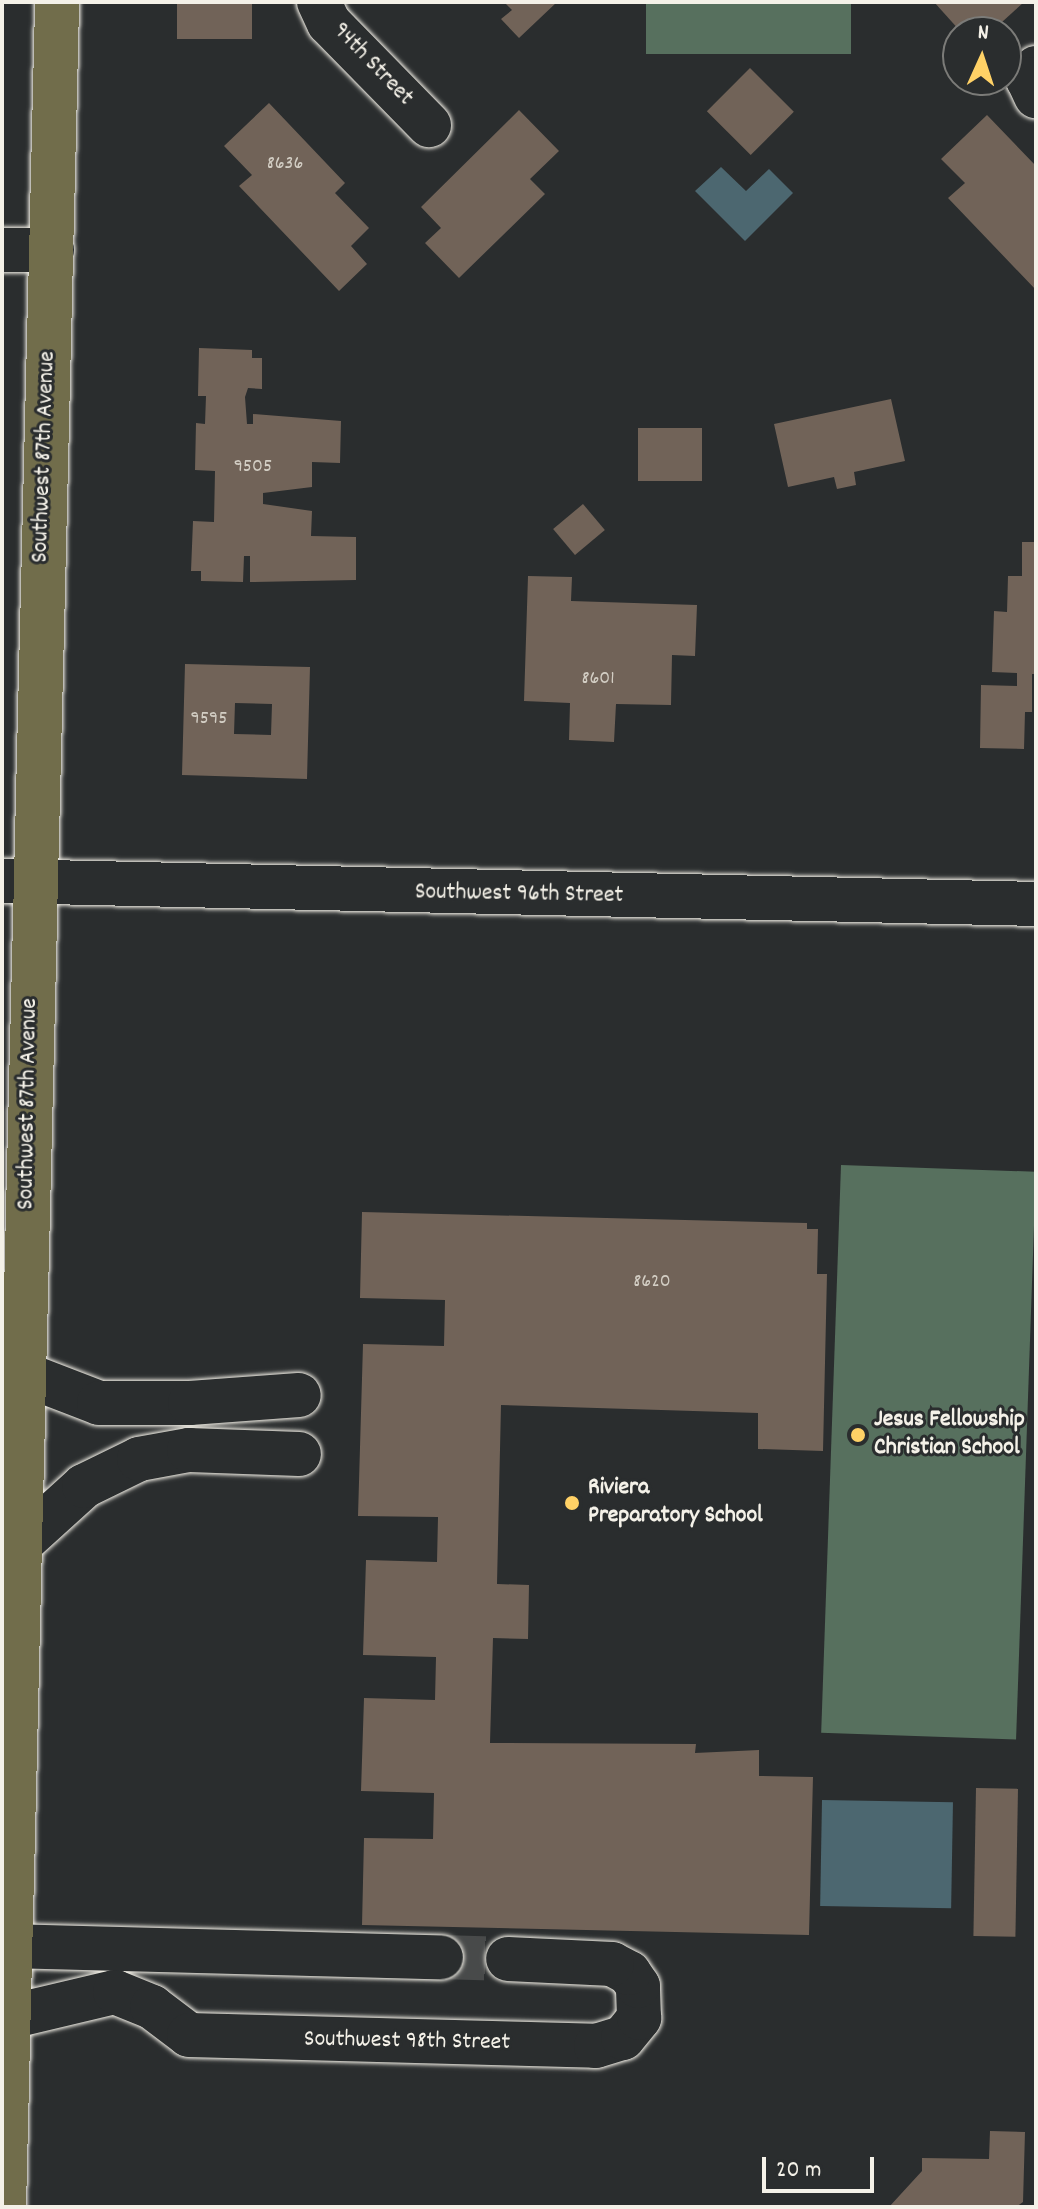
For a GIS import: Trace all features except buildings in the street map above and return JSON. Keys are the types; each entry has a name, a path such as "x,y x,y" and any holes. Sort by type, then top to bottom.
{"main road":[{"name":"Southwest 87th Avenue","path":"4,2207 9,2017 7,1824 24,1374 18,881 52,250 57,2"}],"street":[{"name":"94th Street","path":"319,2 329,23 429,125"},
{"path":"1036,68 1028,79 1036,96"},
{"path":"2,250 52,250"},
{"name":"Southwest 96th Street","path":"18,881 1036,904"},
{"path":"24,1374 99,1403 190,1403 299,1395"},
{"path":"19,1545 84,1486 139,1459 189,1450 299,1454"},
{"path":"9,1946 441,1957"},
{"name":"Southwest 98th Street","path":"9,2017 115,1992 152,2007 189,2035 596,2046 623,2038 639,2018 638,1986 629,1973 612,1964 508,1959"}],"green space":[{"path":"646,2 851,2 851,54 646,54"},
{"path":"841,1165 1036,1172 1016,1739 821,1733"}],"water":[{"path":"721,167 746,191 769,169 793,193 745,241 695,191"},
{"path":"822,1800 953,1802 951,1908 820,1906"}],"tunnel":[{"path":"441,1957 508,1959"}],"place":[{"name":"Jesus Fellowship Christian School","path":"858,1435"},
{"name":"Riviera Preparatory School","path":"572,1503"}]}
